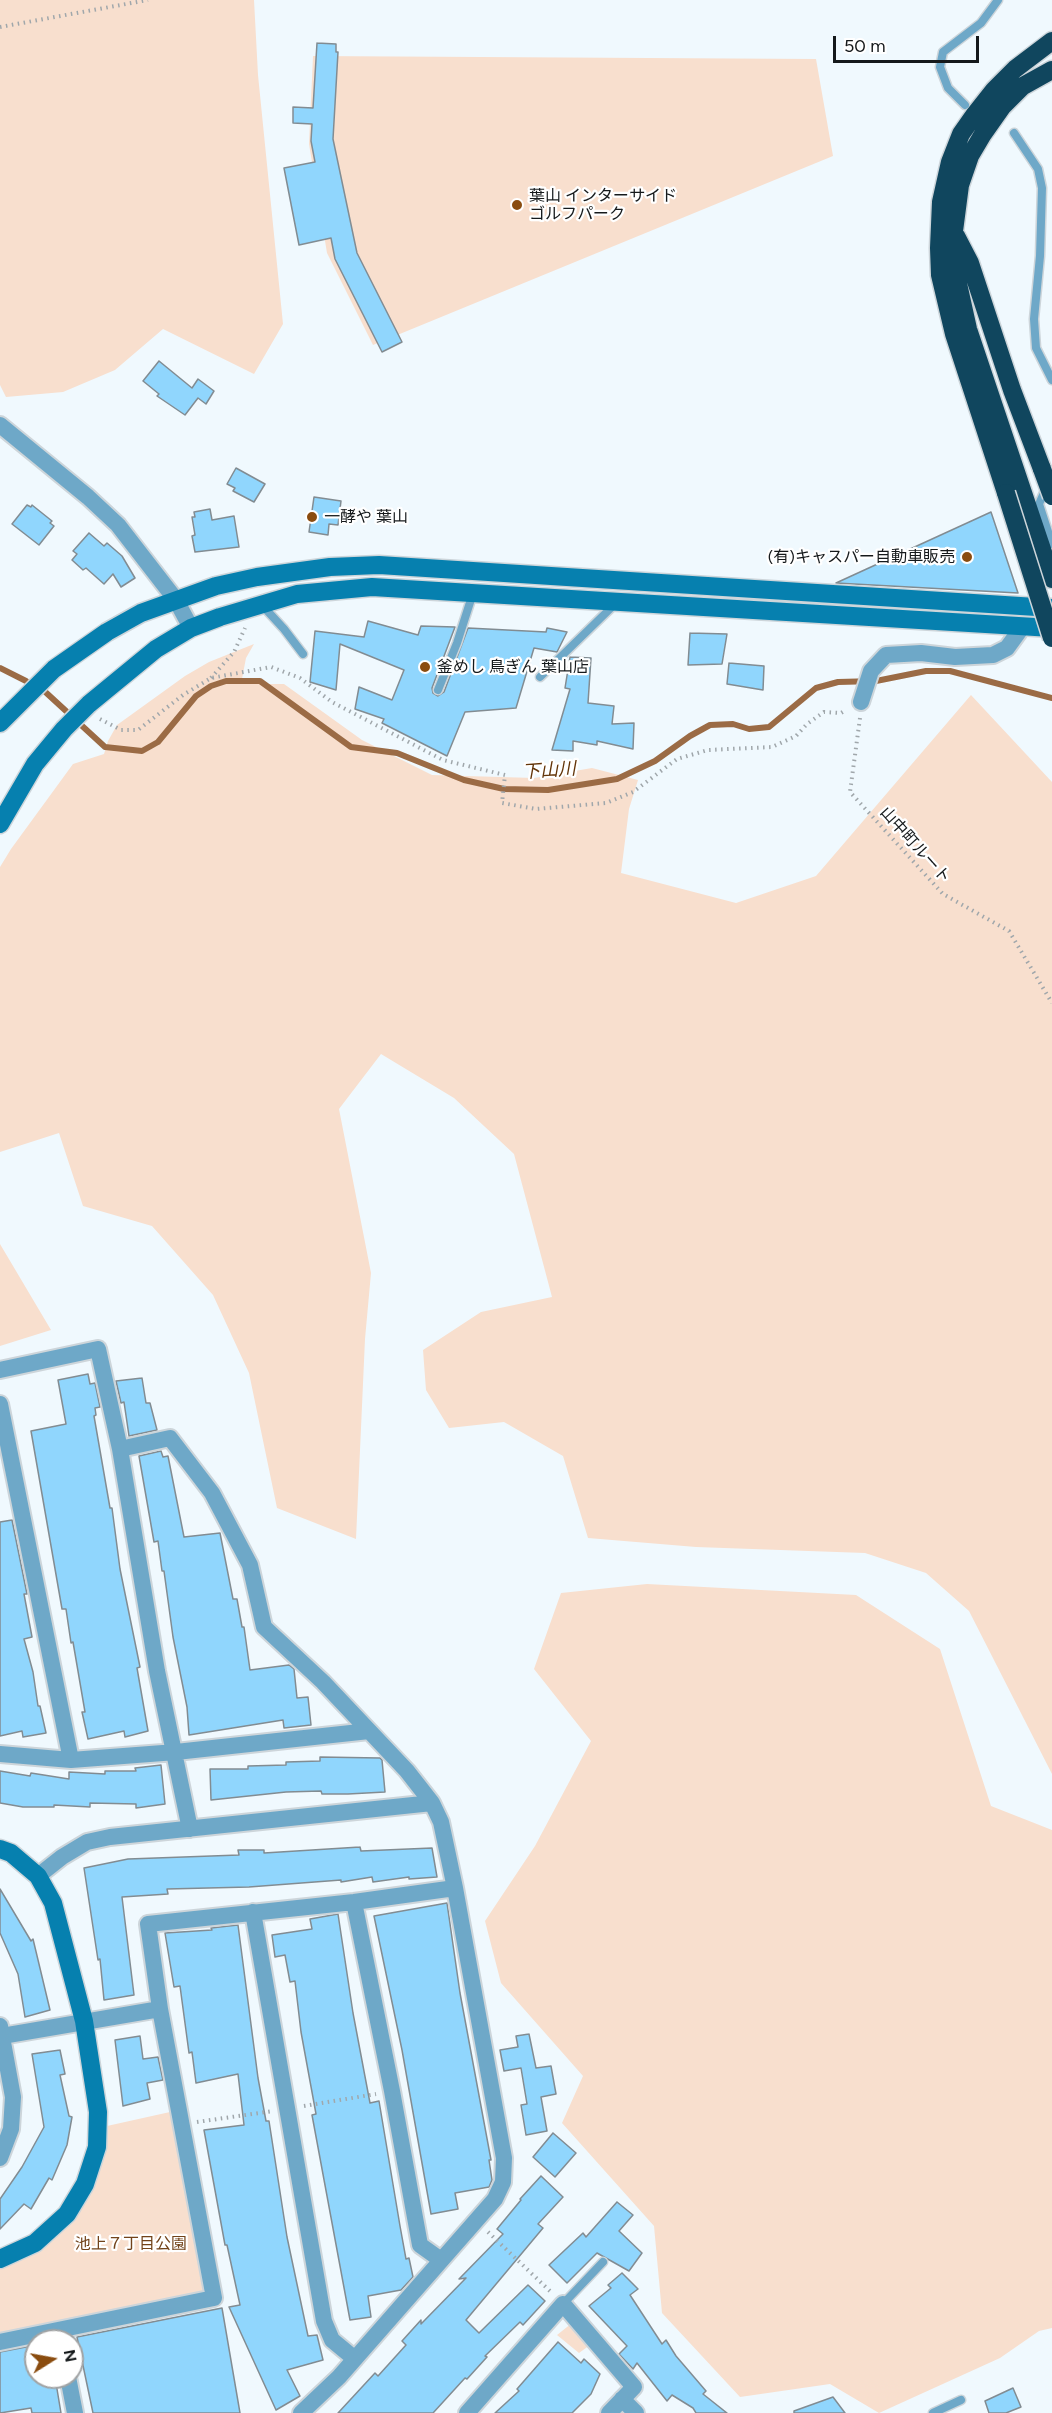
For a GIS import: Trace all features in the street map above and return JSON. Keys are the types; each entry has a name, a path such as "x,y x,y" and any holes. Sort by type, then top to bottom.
{"highway":[{"path":"1052,41 994,90 962,134 950,162 941,202 939,248 940,275 954,334 1014,491 1052,579"},
{"path":"1052,70 1023,86 1002,107 983,134 970,156 960,185 954,231 955,270 968,329 1014,491 1052,638"},
{"path":"954,231 970,263 1047,472 1052,496"}],"street":[{"path":"0,425 88,497 118,525 176,600 191,628"},
{"path":"0,723 54,669 82,647 141,613 216,586 257,577 330,567 379,565 1052,608"},
{"path":"0,824 35,764 64,729 84,709 156,649 191,628 297,594 372,587 1052,628"},
{"path":"862,699 871,671 886,655 921,653 955,657 993,655 1007,648 1023,626"},
{"path":"0,1370 98,1349 120,1449 158,1671 190,1829"},
{"path":"0,1404 71,1760"},
{"path":"120,1449 170,1438 212,1493 250,1565 264,1627 323,1682 407,1771 432,1803 441,1822 455,1888 504,2158 503,2182 495,2199 477,2220 355,2359 301,2413"},
{"path":"0,1754 71,1760 176,1752 369,1731"},
{"path":"38,1876 62,1857 87,1842 432,1803"},
{"path":"0,1849 11,1853 38,1876 53,1903 84,2021 98,2112 97,2147 85,2184 67,2214 35,2243 0,2259"},
{"path":"84,2330 213,2298 160,2008 148,1924 354,1902 455,1888"},
{"path":"354,1902 420,2245 441,2260"},
{"path":"253,1912 324,2321 332,2340 355,2359"},
{"path":"0,2158 11,2129 14,2097 1,2031 84,2021 160,2008"},
{"path":"467,2413 563,2304 634,2387 609,2413"},
{"path":"0,2342 24,2340"},
{"path":"70,2389 75,2413"},
{"path":"622,2399 636,2413"}],"lane":[{"path":"965,105 948,88 940,67 943,52 981,23 998,0"},
{"path":"1014,133 1038,170 1042,188 1040,256 1034,319 1036,348 1052,380"},
{"path":"1047,472 1039,504 1052,544"},
{"path":"438,690 457,643 473,592"},
{"path":"540,677 617,601"},
{"path":"257,605 284,629 303,654"},
{"path":"563,2304 603,2262"},
{"path":"933,2413 961,2400"}],"path":[{"path":"0,27 148,0"},
{"path":"84,709 121,730 138,730 183,695 211,678 234,652 257,605"},
{"path":"211,678 271,667 300,678 332,702 443,760 505,775 502,803 536,808 606,803 633,792 677,759 708,750 772,747 796,736 807,724 824,712 841,712 862,699"},
{"name":"山中町ルート","path":"862,699 850,792 943,894 1009,932 1052,1004"},
{"path":"477,2220 563,2304"}],"green space":[{"path":"0,0 254,0 258,75 283,324 254,374 163,329 115,370 63,392 6,397 0,385"},
{"name":"葉山 インターサイド ゴルフパーク","path":"313,56 816,59 833,156 373,345 327,253 309,144"},
{"path":"254,644 246,658 241,684 284,684 362,740 432,775 534,778 592,768 638,780 629,809 621,873 736,903 816,876 971,695 1052,782 1052,1774 969,1611 926,1573 865,1553 696,1547 588,1538 563,1456 504,1422 449,1428 426,1390 423,1350 481,1312 552,1297 514,1154 454,1098 381,1054 339,1109 371,1273 365,1339 356,1539 277,1508 249,1373 213,1295 152,1226 83,1206 59,1133 0,1152 0,867 73,764 104,754 117,725 185,676 209,662"},
{"path":"0,1244 51,1330 0,1346"},
{"path":"647,1584 856,1595 940,1649 991,1806 1052,1830 1052,2328 1039,2331 1000,2358 879,2413 830,2384 740,2397 662,2313 654,2226 562,2123 583,2076 501,1983 485,1921 535,1846 591,1741 534,1669 561,1593"},
{"name":"池上７丁目公園","path":"179,2110 213,2298 63,2329 24,2329 24,2337 0,2342 0,2259 67,2214 98,2128"},
{"path":"572,2323 590,2345 579,2353 557,2335"}],"building":[{"path":"317,43 336,44 336,52 338,52 333,139 357,253 402,342 382,352 335,259 331,238 299,245 284,168 315,162 311,141 312,124 293,123 293,107 313,108"},
{"path":"159,361 192,388 198,379 214,391 206,404 198,398 185,415 157,396 159,394 143,381"},
{"path":"236,468 265,484 254,502 233,491 235,488 227,484"},
{"path":"314,497 341,501 338,525 329,524 328,535 309,532"},
{"path":"27,505 31,507 32,505 52,521 50,523 54,526 39,545 12,524"},
{"path":"210,509 212,520 234,516 239,547 195,552 192,517 195,517 194,512"},
{"path":"991,512 1018,593 836,583"},
{"path":"89,533 104,546 107,543 122,556 135,578 121,587 113,574 104,584 86,568 83,570 72,560 77,554 73,551"},
{"path":"368,621 418,635 421,626 455,627 432,688 433,693 438,696 444,692 468,628 546,632 547,628 567,632 557,652 534,648 516,708 465,712 447,756 382,723 384,719 355,709 359,687 392,700 404,670 340,644 336,690 310,682 315,631 364,637"},
{"path":"690,633 727,634 722,664 688,665"},
{"path":"570,657 591,658 588,703 614,706 612,724 634,723 633,749 597,741 597,745 573,741 573,751 552,750 570,689 565,688"},
{"path":"729,663 764,666 763,690 727,684"},
{"path":"88,1374 90,1384 95,1383 100,1407 95,1408 96,1415 94,1416 110,1508 112,1508 120,1569 140,1667 137,1668 148,1731 125,1737 124,1731 88,1739 82,1712 85,1712 73,1642 71,1643 66,1609 62,1609 31,1431 66,1424 58,1380"},
{"path":"142,1378 146,1403 150,1403 157,1430 129,1436 124,1402 121,1403 116,1381"},
{"path":"161,1451 163,1457 168,1456 184,1537 220,1533 233,1599 237,1599 242,1627 244,1627 250,1670 289,1665 294,1669 297,1698 308,1697 311,1725 284,1728 283,1720 189,1735 187,1707 173,1637 164,1571 162,1571 158,1541 154,1542 139,1456"},
{"path":"12,1520 27,1594 24,1594 32,1637 24,1639 46,1733 23,1737 22,1731 0,1736 0,1522"},
{"path":"320,1757 380,1758 385,1792 322,1794 321,1791 286,1792 211,1800 210,1769 248,1769 248,1766 286,1765 286,1762 320,1761"},
{"path":"161,1765 165,1804 136,1808 136,1804 90,1803 90,1807 54,1805 54,1807 23,1807 0,1803 0,1771 69,1779 69,1772 105,1774 105,1771 136,1771 135,1768"},
{"path":"360,1847 361,1851 432,1848 437,1877 409,1879 409,1877 373,1882 372,1877 341,1882 341,1880 249,1887 167,1889 168,1894 122,1897 134,1995 104,2000 100,1959 98,1960 84,1868 128,1859 239,1855 238,1850 264,1850 264,1853"},
{"path":"0,1889 31,1941 33,1939 50,2010 25,2017 18,1974 0,1933"},
{"path":"447,1903 460,1993 491,2160 489,2160 492,2180 489,2187 455,2193 458,2209 431,2214 402,2050 374,1916"},
{"path":"338,1914 370,2103 379,2101 406,2259 409,2258 413,2277 401,2290 368,2296 371,2317 350,2320 312,2115 316,2114 301,2032 295,1981 290,1982 285,1955 275,1957 272,1935 312,1929 310,1919"},
{"path":"238,1925 258,2078 266,2121 269,2121 287,2237 308,2336 317,2335 323,2360 287,2370 300,2396 276,2410 229,2307 240,2305 227,2245 225,2245 204,2130 244,2125 238,2074 196,2083 192,2052 189,2053 180,1986 174,1987 165,1933 212,1930 211,1928"},
{"path":"529,2034 536,2068 551,2066 556,2094 541,2097 547,2131 526,2135 521,2105 527,2104 521,2068 504,2071 500,2050 518,2047 516,2036"},
{"path":"140,2036 143,2059 158,2057 163,2080 147,2083 150,2099 123,2106 115,2040"},
{"path":"60,2050 65,2074 60,2075 69,2116 72,2117 67,2145 52,2180 49,2178 31,2209 24,2204 0,2229 0,2199 22,2167 44,2127 32,2054"},
{"path":"553,2133 576,2153 555,2177 533,2157"},
{"path":"541,2176 563,2197 538,2224 543,2228 466,2320 479,2333 528,2285 545,2301 523,2325 520,2322 485,2356 487,2357 433,2413 338,2413 375,2373 378,2376 406,2345 402,2341 421,2320 421,2324 466,2278 459,2279 503,2234 497,2229"},
{"path":"617,2202 633,2215 619,2231 642,2253 629,2271 597,2253 567,2283 549,2265 583,2233 586,2237"},
{"path":"622,2273 638,2289 630,2295 662,2344 666,2340 676,2356 706,2391 703,2394 727,2413 696,2413 693,2408 672,2395 667,2401 637,2363 633,2369 619,2354 627,2346 589,2306 611,2288 608,2285"},
{"path":"222,2308 240,2413 93,2413 84,2370 84,2336"},
{"path":"558,2342 581,2363 584,2359 600,2374 591,2394 572,2413 495,2413 519,2391 517,2389"},
{"path":"24,2347 24,2389 57,2389 61,2413 32,2413 31,2408 0,2413 0,2352"},
{"path":"1013,2388 1021,2407 1006,2413 989,2413 985,2401"},
{"path":"833,2397 845,2413 794,2413 794,2411"}],"waterway":[{"name":"下山川","path":"0,668 26,681"},
{"name":"下山川","path":"80,724 105,747 142,751 158,742 196,696 211,686 226,681 260,681 351,747 397,753 464,780 504,789 548,790 617,779 655,761 710,725 733,724 749,729 769,727 816,688 838,682 876,681 926,671 950,671 1052,698"},
{"name":"下山川","path":"41,688 66,711"}],"place":[{"name":"葉山 インターサイド ゴルフパーク","path":"517,205"},
{"name":"一酵や 葉山","path":"312,517"},
{"name":"(有)キャスパー自動車販売","path":"967,557"},
{"name":"釜めし 鳥ぎん 葉山店","path":"425,667"}]}
